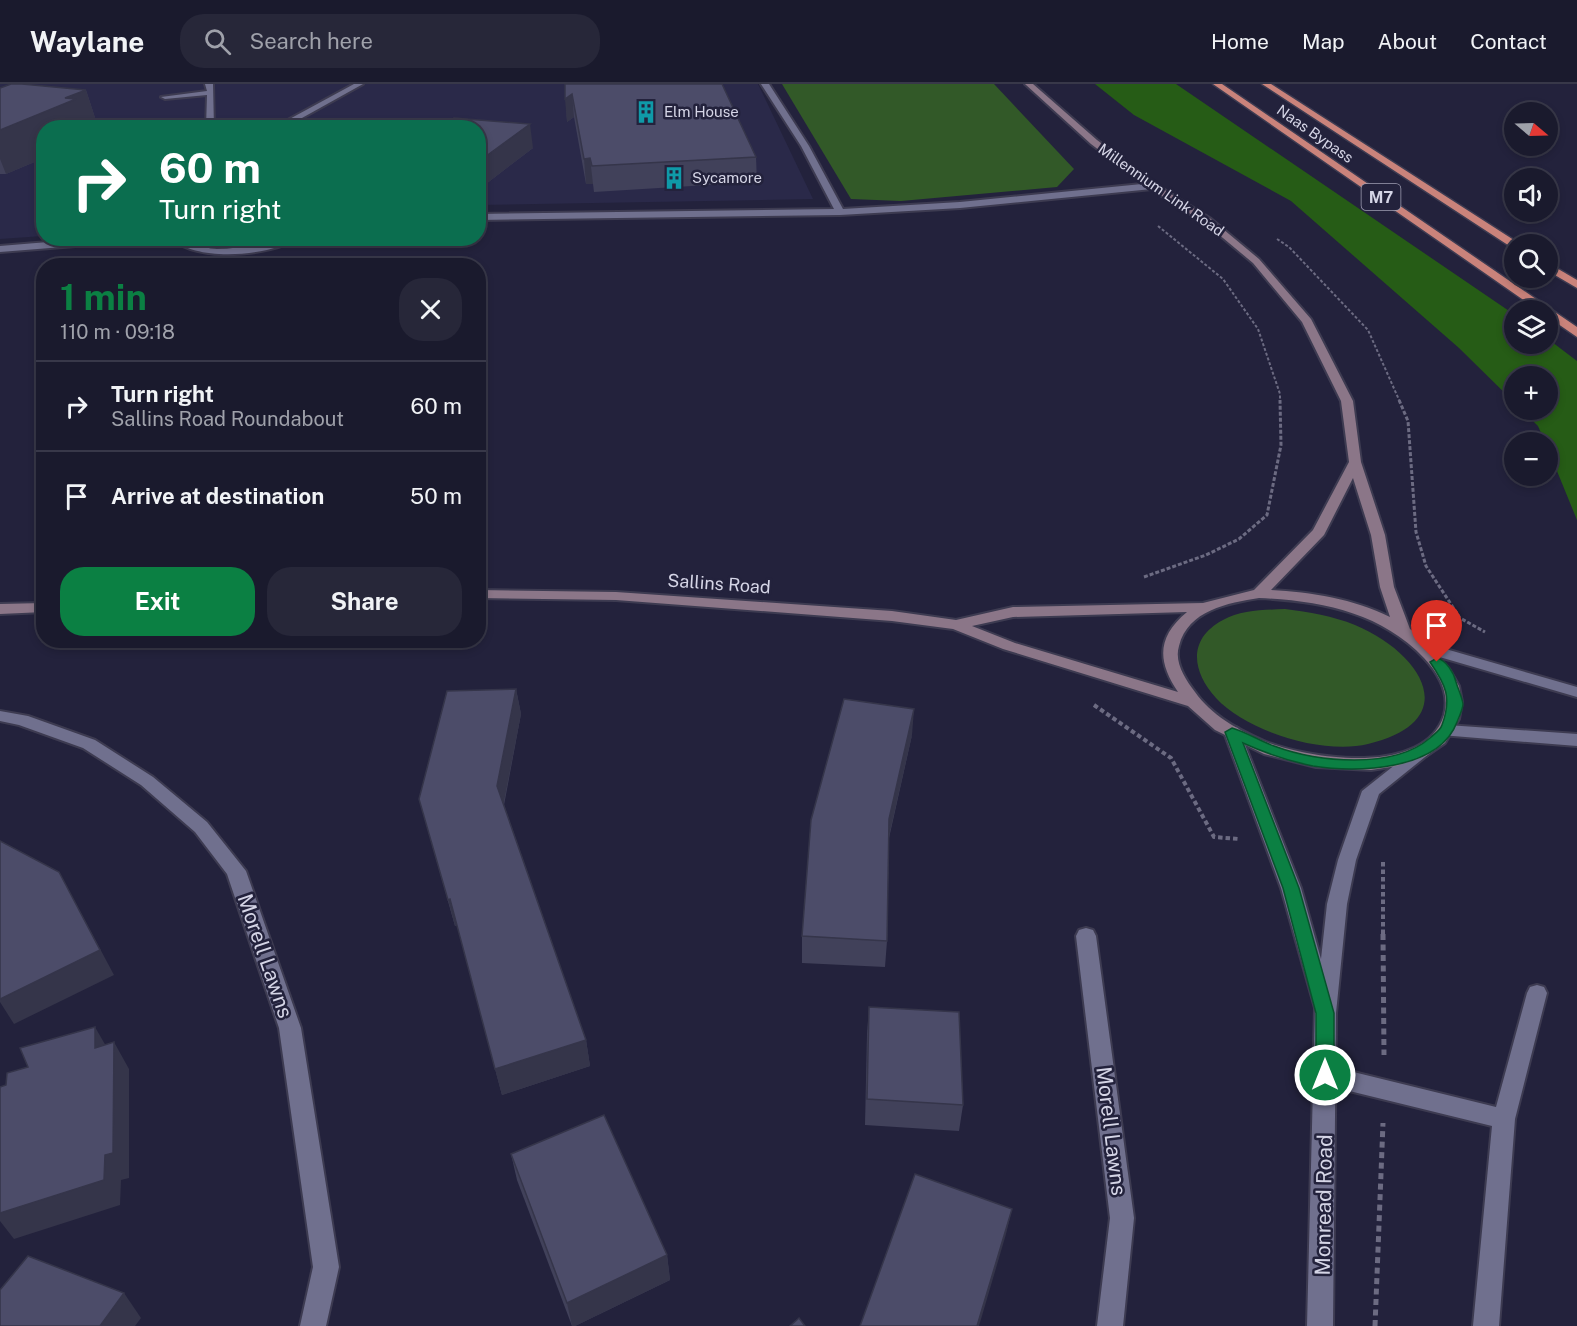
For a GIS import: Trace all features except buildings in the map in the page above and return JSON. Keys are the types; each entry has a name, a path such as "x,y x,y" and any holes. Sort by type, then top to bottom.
{"highway":[{"name":"Naas Bypass","path":"1217,84 1531,300"},
{"name":"Naas Bypass","path":"1266,84 1504,238"},
{"path":"1558,273 1577,285"},
{"name":"Naas Bypass","path":"1558,319 1577,333"}],"main road":[{"name":"Millennium Link Road","path":"1029,84 1094,142 1152,186 1208,220 1256,261 1307,321 1347,401 1355,462 1378,535 1387,587 1403,631"},
{"path":"1259,594 1319,532 1355,462"},
{"name":"Sallins Road","path":"486,594 616,596 892,616 956,625 1009,646 1191,701"},
{"path":"1259,594 1296,594 1333,601 1370,614 1403,631 1425,648 1448,676 1456,705 1447,731 1426,749 1395,761 1345,764 1313,761 1270,750 1232,732 1209,717 1191,701 1174,673 1170,647 1180,624 1202,607 1228,598 1259,594"},
{"name":"Sallins Road","path":"956,625 1013,612 1202,607"},
{"path":"0,609 36,608"}],"street":[{"path":"209,84 212,93 210,120"},
{"path":"292,120 359,84"},
{"path":"765,84 805,146 840,212"},
{"path":"165,97 212,93"},
{"path":"486,217 840,212 960,205 1152,186"},
{"path":"0,249 38,246"},
{"path":"187,246 233,251 267,246"},
{"path":"1425,648 1577,692"},
{"name":"Morell Lawns","path":"0,716 22,720 88,744 147,781 201,827 236,871 290,1028 326,1267 313,1326"},
{"path":"1447,731 1577,740"},
{"name":"Monread Road","path":"1232,732 1291,888 1325,1013"},
{"name":"Monread Road","path":"1320,1326 1325,1013 1337,904 1347,860 1371,791 1426,749"},
{"name":"Morell Lawns","path":"1086,936 1122,1218 1110,1326"},
{"path":"1486,1326 1504,1119 1538,993"},
{"path":"1325,1075 1504,1119"}],"path":[{"path":"1141,578 1206,555 1239,539 1268,515 1281,445 1280,394 1258,329 1223,279 1157,225"},
{"path":"1416,532 1426,566 1460,618 1491,636"},
{"path":"1090,702 1171,758 1214,837 1243,840"}],"shaded area":[{"path":"0,84 758,84 813,199 486,205 486,120 36,120 36,236 0,239"}],"green space":[{"path":"782,84 994,84 1074,169 1057,187 901,201 851,199"},
{"path":"1095,84 1176,84 1504,308 1504,354 1558,354 1558,347 1577,361 1577,520 1558,473 1558,432 1541,432 1532,420 1558,420 1558,366 1504,366 1504,392 1459,348 1291,201 1134,115"},
{"path":"1285,609 1321,615 1355,625 1379,637 1399,652 1414,669 1423,686 1424,704 1416,720 1398,733 1368,744 1350,747 1330,746 1287,738 1247,721 1230,710 1216,698 1202,678 1197,656 1203,637 1211,628 1237,614"}],"place":[{"name":"Elm House","path":"646,112"},
{"name":"Sycamore","path":"674,178"}],"route":[{"path":"1325,1075 1325,1013 1291,888 1232,732 1270,750 1313,761 1355,765 1395,761 1426,749 1447,731 1456,705 1448,676 1437,662"}]}
